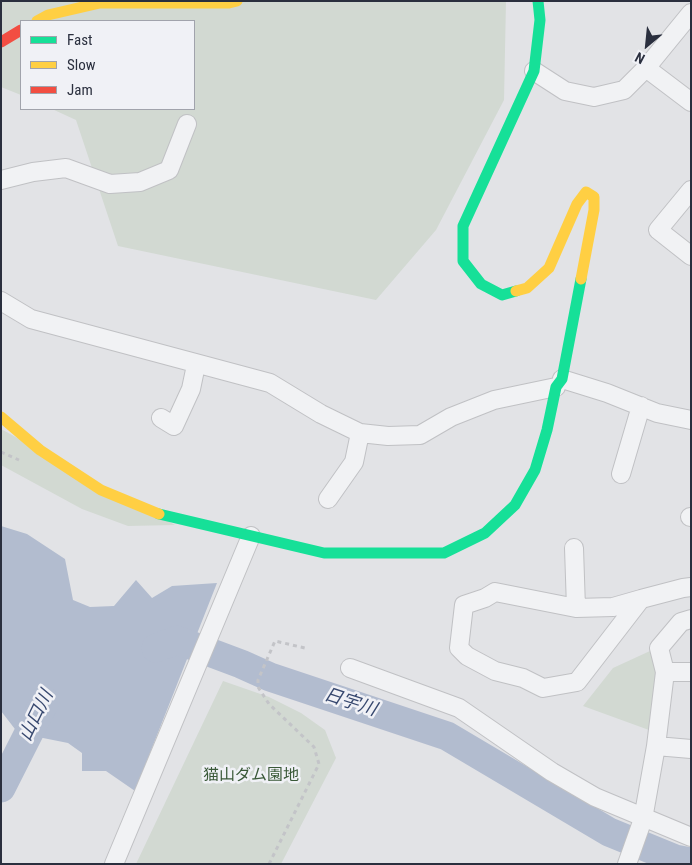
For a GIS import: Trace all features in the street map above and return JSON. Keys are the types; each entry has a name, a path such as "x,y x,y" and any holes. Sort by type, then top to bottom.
{"street":[{"path":"40,20 48,15 100,3 229,3 237,1"},
{"path":"1,417 40,450 100,490 167,517 249,542 324,553 444,553 485,532 515,505 535,470 559,383 594,210 594,197 586,192 577,204 550,268 527,288 502,295 480,284 463,261 463,226 534,71 540,20 538,1"},
{"path":"540,20 549,1"},
{"path":"534,71 565,91 594,97 624,90 646,68 691,13"},
{"path":"1,42 20,31"},
{"path":"646,68 691,102"},
{"path":"1,180 33,172 66,168 110,184 140,182 169,170 187,124"},
{"path":"691,190 658,230 691,256"},
{"path":"1,300 31,319 136,346 196,365 270,383 321,414 360,433 388,436 420,435 451,417 494,400 559,383 607,392 657,413 691,420"},
{"path":"161,418 174,426 191,389 196,365"},
{"path":"621,474 640,406"},
{"path":"328,499 354,462 360,433"},
{"path":"114,864 249,542"},
{"path":"574,548 576,608"},
{"path":"641,599 577,682 543,688 523,678 495,671 467,656 459,648 464,605 485,598 495,592 576,608 613,608 641,599 691,587"},
{"path":"627,864 644,819 656,746 664,672 658,648 681,622 691,619"},
{"path":"350,668 460,708 552,772 595,797 691,837"},
{"path":"664,672 691,672"},
{"path":"656,746 691,749"}],"path":[{"path":"269,864 318,764 314,747 269,704 258,688 258,680 276,641 305,648"}],"green space":[{"path":"1,1 506,1 504,100 436,230 376,300 118,246 76,120 54,110 195,110 195,20 20,20 20,95 1,87"},
{"path":"1,429 175,525 128,526 82,509 1,465"},
{"path":"650,651 658,672 649,730 583,706 613,668"},
{"name":"猫山ダム園地","path":"223,681 269,697 301,713 325,730 336,758 281,864 136,864"}],"water":[{"path":"1,526 27,534 65,559 73,600 90,607 114,606 136,580 152,598 172,586 217,583 135,791 106,771 82,771 82,753 68,743 18,733 1,711"}],"waterway":[{"name":"日宇川","path":"156,648 177,640 270,677 447,736 609,832 675,859 691,862"},
{"name":"山口川","path":"1,788 45,701"}],"traffic: fast":[{"path":"516,291 502,295 481,284 463,261 463,226 534,71 540,20 538,1"},
{"path":"159,514 324,553 444,553 485,533 515,505 535,470 547,430 556,387 562,379 581,279"}],"traffic: slow":[{"path":"39,20 48,15 100,3 229,3 237,1"},
{"path":"516,291 527,288 549,268 577,204 586,192 594,197 594,210 581,279"},
{"path":"1,417 40,450 101,490 159,514"}],"traffic: jam":[{"path":"1,42 20,31"}]}
